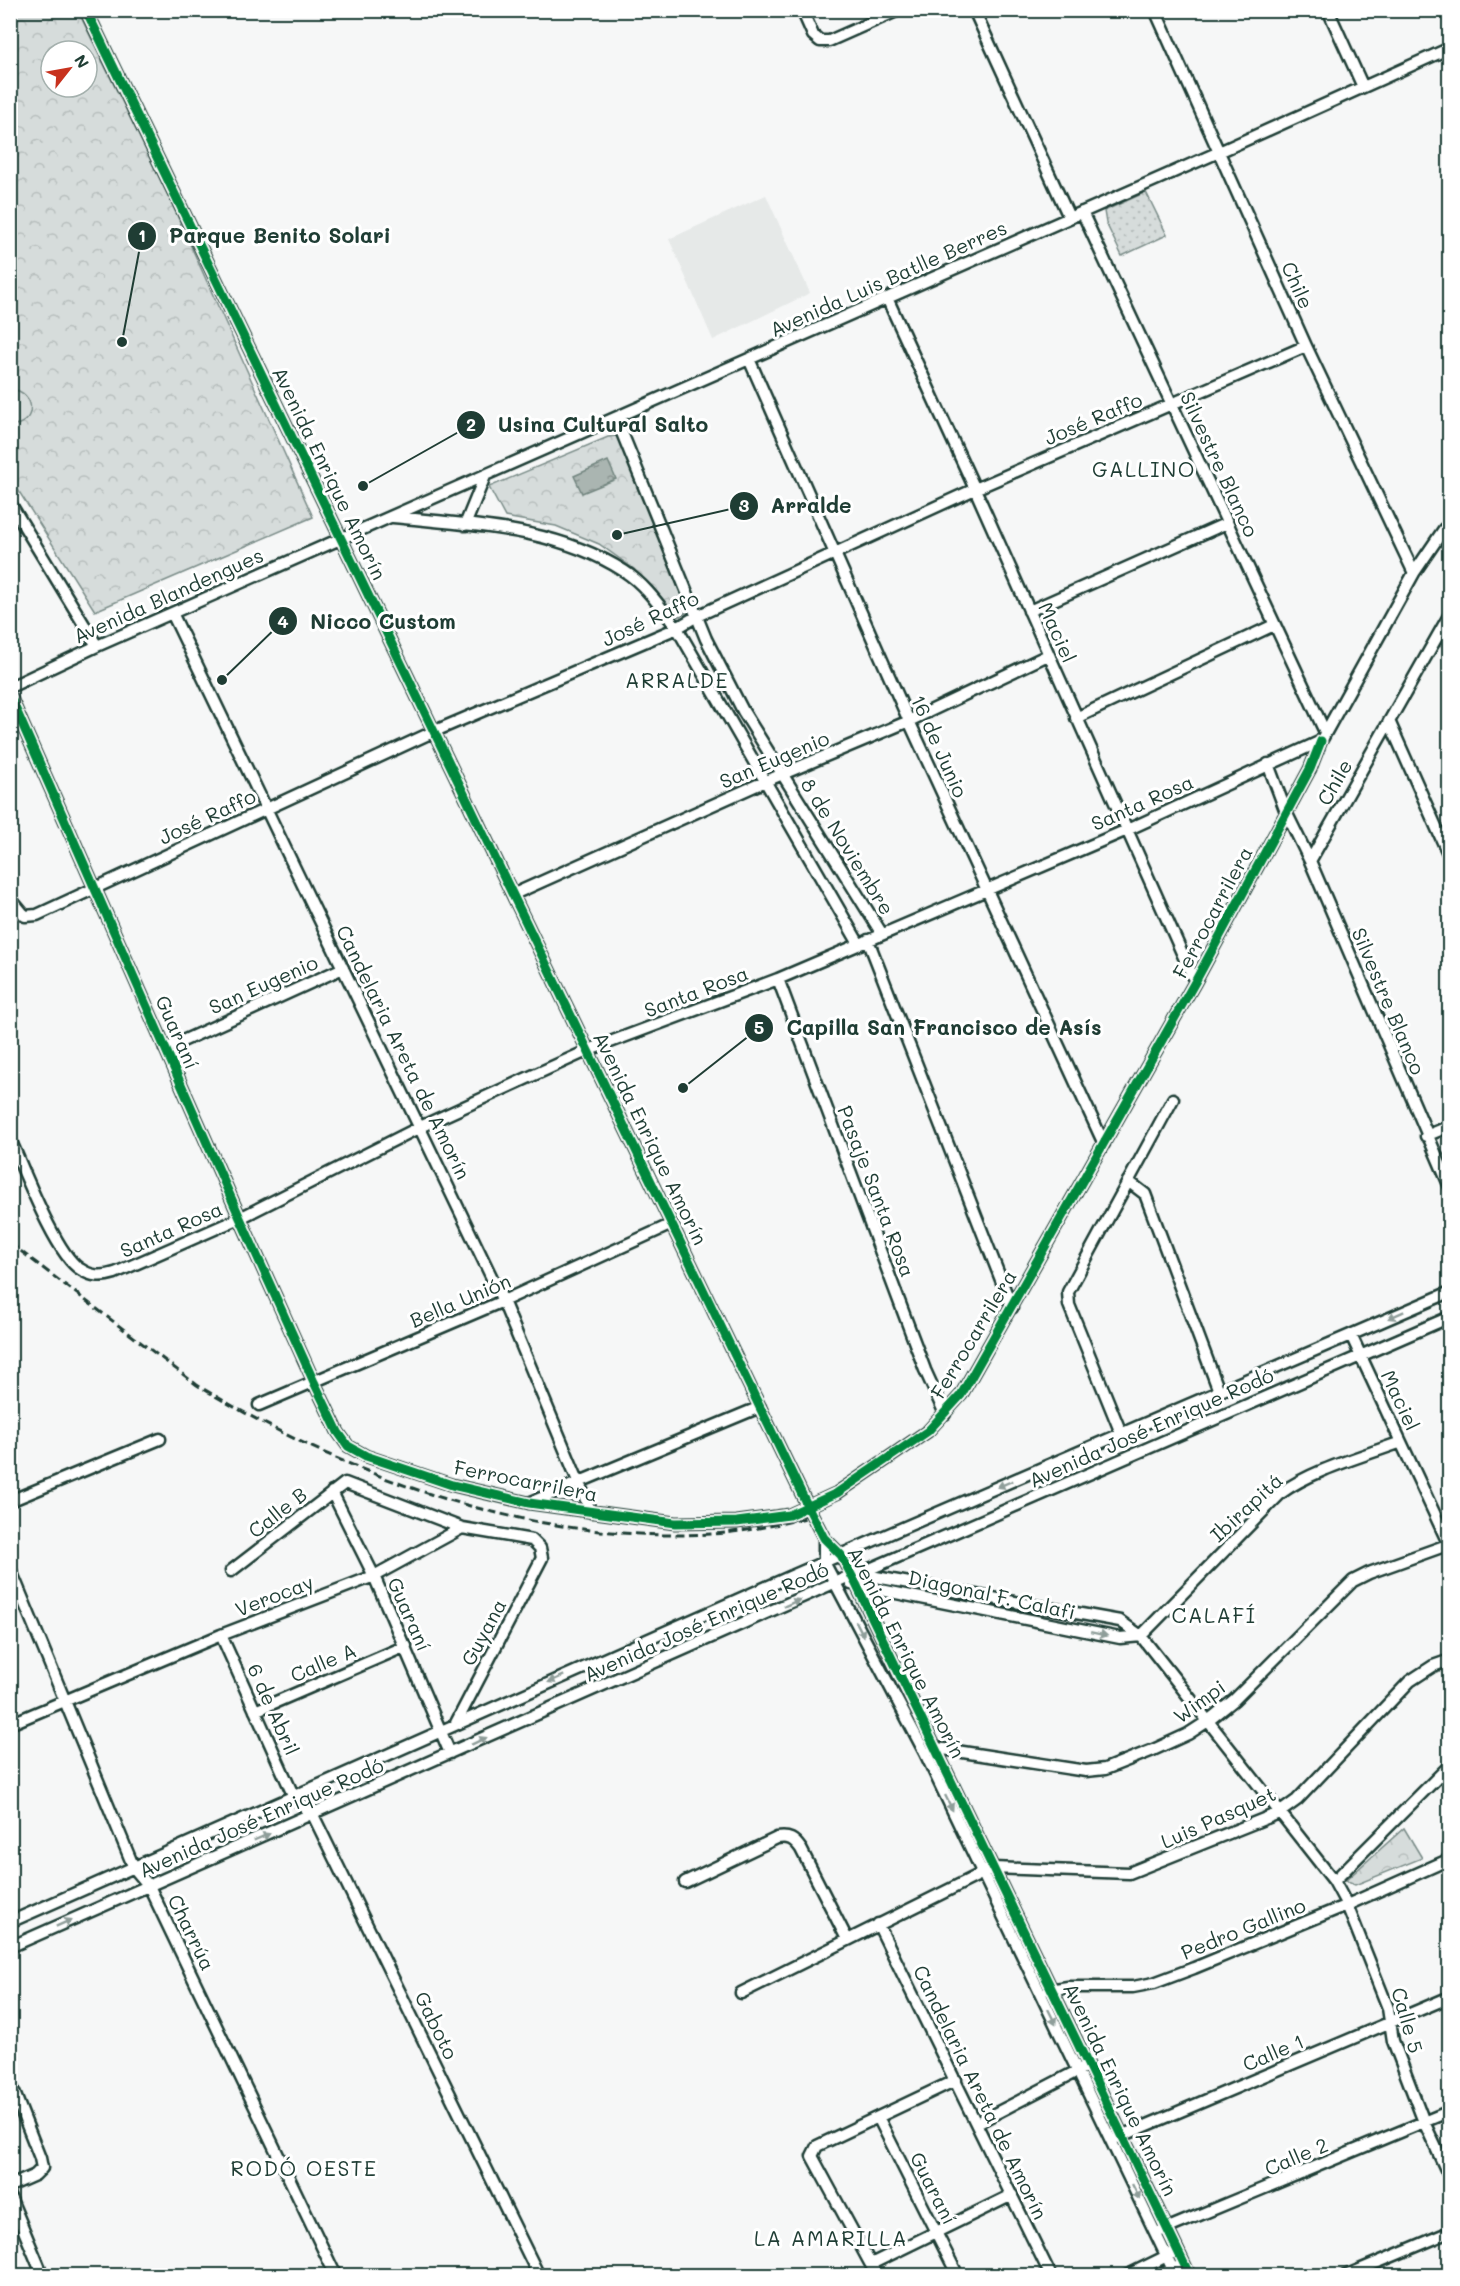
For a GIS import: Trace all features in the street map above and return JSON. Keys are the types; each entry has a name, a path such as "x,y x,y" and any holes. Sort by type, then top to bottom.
{"street":[{"name":"Avenida Enrique Amorín","path":"86,10 808,1508 825,1538 857,1577 993,1868 1053,1988 1190,2276"},
{"path":"802,10 813,35 820,41 829,41 899,10"},
{"path":"974,10 1070,217"},
{"name":"Chile","path":"1155,10 1306,346 1413,573"},
{"path":"1328,10 1363,87"},
{"name":"Avenida Luis Batlle Berres","path":"341,538 1449,49"},
{"name":"Silvestre Blanco","path":"1082,212 1173,403 1323,737"},
{"name":"Maciel","path":"887,298 975,489 1195,982"},
{"name":"José Raffo","path":"15,904 25,916 37,915 435,731 676,628 697,616 975,489 1306,346"},
{"name":"16 de Junio","path":"749,359 909,721 1104,1144"},
{"name":"8 de Noviembre","path":"616,418 706,639 743,711 882,934"},
{"path":"465,525 485,476"},
{"path":"10,503 98,646"},
{"name":"8 de Noviembre","path":"393,517 548,538 594,555 625,572 651,595 676,628 863,942 1012,1308"},
{"path":"1029,611 1227,523"},
{"name":"Ferrocarrilera","path":"314,1382 338,1432 348,1446 366,1456 453,1485 529,1503 675,1523 776,1519 808,1508 837,1493 928,1431 962,1395 1195,982 1310,769 1323,737 1413,573 1447,529"},
{"name":"Avenida Blandengues","path":"10,687 341,538"},
{"name":"Candelaria Areta de Amorín","path":"172,613 503,1301 591,1512"},
{"name":"Chile","path":"1310,861 1449,614"},
{"path":"1076,718 1274,625"},
{"name":"San Eugenio","path":"514,894 766,781 909,721 1048,655"},
{"name":"Guaraní","path":"10,696 314,1382"},
{"path":"1389,721 1449,858"},
{"name":"Santa Rosa","path":"10,1139 51,1231 78,1269 100,1277 115,1274 240,1218 420,1127 589,1050 778,979 987,890 1127,830 1323,737"},
{"name":"Silvestre Blanco","path":"1268,764 1286,812 1310,861 1449,1187"},
{"name":"San Eugenio","path":"165,1049 343,968"},
{"name":"Pasaje Santa Rosa","path":"778,979 925,1370 945,1414"},
{"path":"1121,1433 1069,1305 1068,1292 1173,1099"},
{"path":"1426,1136 1449,1126"},
{"path":"1128,1181 1145,1194 1219,1391"},
{"name":"Bella Unión","path":"259,1405 503,1301 672,1224"},
{"name":"Avenida José Enrique Rodó","path":"10,1922 294,1797 441,1729 824,1562 843,1559 1121,1433 1449,1292"},
{"name":"Avenida José Enrique Rodó","path":"857,1577 1449,1317"},
{"name":"Maciel","path":"1351,1335 1449,1545"},
{"path":"529,1503 760,1407"},
{"path":"10,1502 160,1439"},
{"name":"Ibirapitá","path":"1141,1636 1281,1493 1291,1486 1401,1442"},
{"name":"Calle B","path":"231,1571 345,1483 462,1528"},
{"name":"Guaraní","path":"332,1492 406,1646 450,1753"},
{"name":"Guyana","path":"456,1723 542,1558 540,1548 532,1540 462,1528"},
{"name":"Verocay","path":"10,1724 221,1635 374,1576 462,1528"},
{"name":"Avenida Enrique Amorín","path":"825,1538 824,1562 925,1753 1175,2272"},
{"name":"Wimpi","path":"937,1748 1098,1771 1153,1750 1188,1734 1234,1700 1353,1581 1369,1573 1449,1545"},
{"name":"Charrúa","path":"10,1568 134,1868 149,1886 336,2276"},
{"name":"Diagonal F. Calafi","path":"836,1584 857,1577 876,1576 1120,1621 1141,1636 1334,1881 1347,1905"},
{"name":"Diagonal F. Calafi","path":"857,1577 1120,1638 1141,1636"},
{"name":"Avenida José Enrique Rodó","path":"10,1947 836,1584"},
{"name":"6 de Abril","path":"221,1635 294,1797"},
{"name":"Calle A","path":"255,1711 406,1646"},
{"name":"Luis Pasquet","path":"741,1993 993,1868 1129,1873 1279,1813 1297,1800 1410,1681 1432,1666 1449,1659"},
{"path":"925,1753 937,1748"},
{"path":"1334,1881 1433,1784 1449,1765"},
{"name":"Gaboto","path":"294,1797 313,1815 539,2276"},
{"path":"685,1882 777,1838 787,1837 795,1840 801,1848 847,1939"},
{"name":"Pedro Gallino","path":"1041,1994 1053,1988 1133,1987 1154,1983 1347,1905 1449,1859"},
{"name":"Calle 5","path":"1347,1905 1388,2008 1393,2041 1424,2122 1449,2178"},
{"name":"Candelaria Areta de Amorín","path":"878,1924 1050,2276"},
{"name":"Calle 1","path":"1111,2140 1449,1997"},
{"path":"977,2123 1089,2066"},
{"path":"877,2276 812,2156 817,2146 956,2080"},
{"path":"10,2082 42,2168 35,2175 10,2186"},
{"name":"Calle 2","path":"1156,2233 1449,2111"},
{"name":"Guaraní","path":"878,2117 958,2276"},
{"path":"871,2264 1012,2195"},
{"path":"10,2197 43,2276"},
{"path":"1345,2276 1449,2232"},
{"path":"1126,2276 1178,2250"},
{"path":"1158,2276 1175,2272 1185,2263"}],"shaded area":[{"path":"766,195 810,293 713,340 669,239"}],"green space":[{"path":"11,11 78,11 92,39 39,39 39,99 99,99 99,54 172,204 313,517 95,611 11,479"},
{"path":"1146,192 1167,235 1122,256 1106,223 1104,211"},
{"path":"16,390 28,399 30,410 25,421 11,425 11,391"},
{"name":"ARRALDE","path":"617,436 688,612 677,617 634,569 599,544 556,526 505,517 489,487 608,437"},
{"path":"1404,1828 1422,1858 1355,1885 1345,1881"}],"water":[{"path":"608,461 616,479 582,493 574,476"}],"railway":[{"path":"10,1243 197,1385 255,1419 316,1449 379,1476 443,1498 509,1516 576,1528 643,1534 724,1533 814,1516"}],"cycle path":[{"path":"86,10 808,1507 824,1538 841,1555 856,1584 1190,2276"},
{"path":"10,696 240,1218 314,1382 338,1432 348,1446 366,1456 452,1485 529,1503 675,1523 737,1522 789,1515 837,1493 928,1431 961,1395 1195,982 1310,769 1321,741"}],"place":[{"name":"Parque Benito Solari","path":"122,342"},
{"name":"Usina Cultural Salto","path":"363,486"},
{"name":"Arralde","path":"617,535"},
{"name":"Nicco Custom","path":"222,680"},
{"name":"Capilla San Francisco de Asís","path":"683,1088"}],"district":[{"name":"GALLINO","path":"1144,468"},
{"name":"ARRALDE","path":"677,679"},
{"name":"CALAFÍ","path":"1214,1614"},
{"name":"RODÓ OESTE","path":"304,2167"},
{"name":"LA AMARILLA","path":"831,2237"}]}
